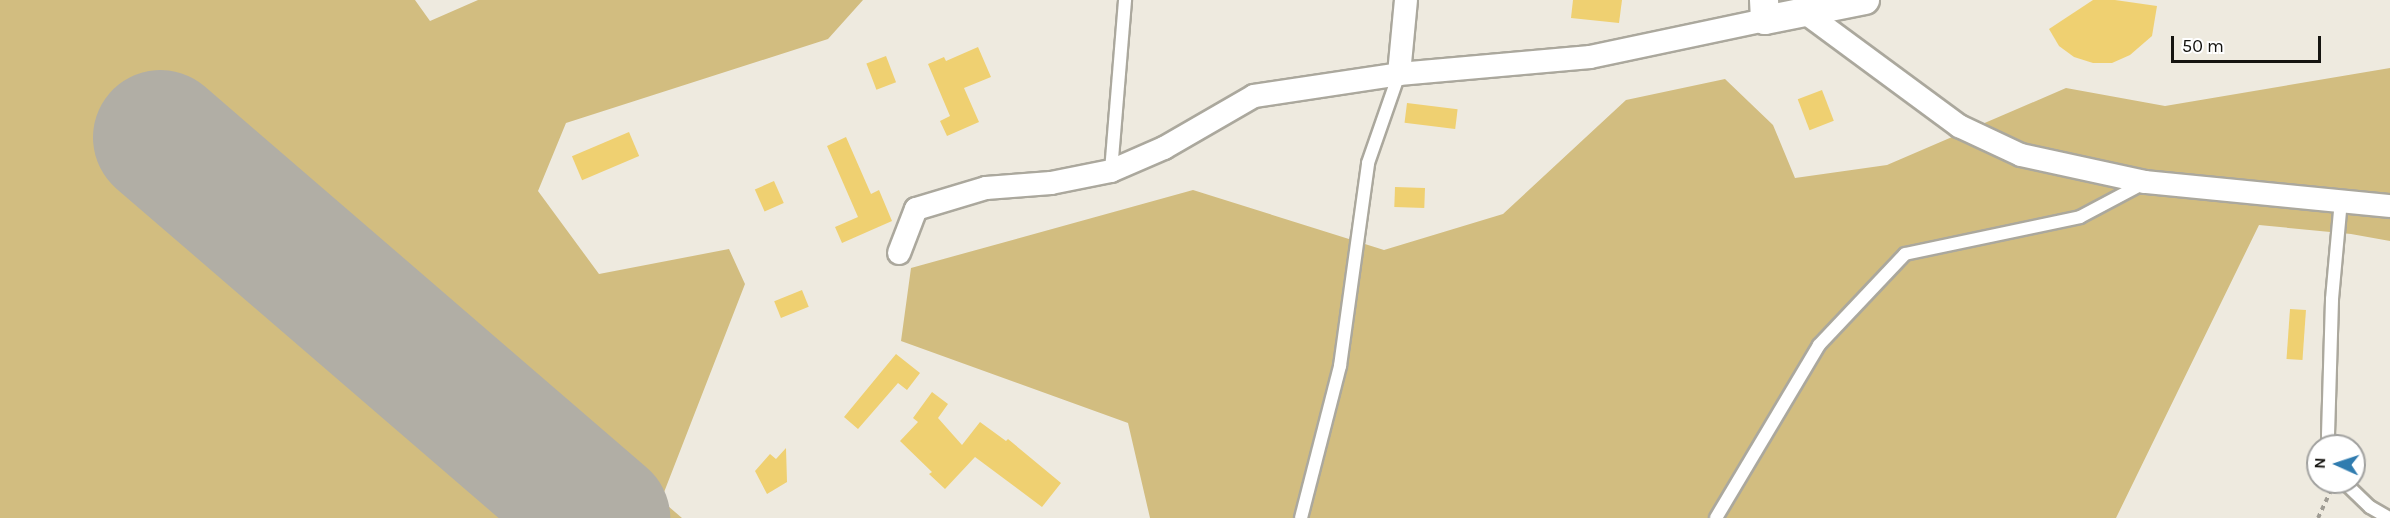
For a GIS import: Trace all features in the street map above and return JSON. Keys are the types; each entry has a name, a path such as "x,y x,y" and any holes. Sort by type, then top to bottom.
{"street":[{"path":"1399,74 1406,0"},
{"path":"898,253 916,209 986,188 1051,183 1111,171 1164,148 1254,96 1399,74 1590,57 1765,10 1803,11 1865,0"},
{"path":"1803,11 1959,126 2021,155 2145,182 2390,206"}],"lane":[{"path":"1111,171 1125,0"},
{"path":"1301,518 1340,366 1368,163 1399,74"},
{"path":"1716,518 1819,345 1905,254 2080,217 2145,182"},
{"path":"2328,434 2332,299 2341,201"},
{"path":"2356,494 2370,507 2389,518"}],"path":[{"path":"2318,518 2329,494"}],"shaded area":[{"path":"0,0 415,0 430,21 478,0 863,0 828,39 566,123 538,191 599,274 729,249 745,284 661,500 682,518 0,518"},
{"path":"2390,68 2390,241 2351,234 2259,225 2116,518 1150,518 1128,423 901,341 911,268 1193,190 1384,250 1503,214 1626,100 1725,79 1773,125 1795,178 1887,165 2066,88 2165,106"}],"building":[{"path":"1573,0 1622,0 1619,23 1571,18"},
{"path":"2093,0 2115,0 2157,6 2152,36 2130,55 2112,63 2093,63 2074,57 2059,46 2049,29"},
{"path":"978,47 991,77 964,88 979,122 947,136 940,121 950,116 928,64 944,57 946,61"},
{"path":"886,56 896,82 876,90 866,64"},
{"path":"1822,90 1834,121 1810,130 1798,99"},
{"path":"1407,103 1458,109 1455,129 1405,123"},
{"path":"629,132 639,156 582,180 572,156"},
{"path":"846,137 871,194 879,190 892,221 842,243 835,227 858,217 827,146"},
{"path":"774,181 784,203 765,211 755,190"},
{"path":"1395,187 1425,188 1424,208 1394,207"},
{"path":"802,290 809,307 781,318 774,301"},
{"path":"2290,309 2306,310 2302,360 2287,359"},
{"path":"896,354 920,373 907,390 898,383 858,429 844,417"},
{"path":"932,392 948,404 938,418 962,445 980,422 1006,441 1008,439 1061,483 1042,507 975,457 945,489 929,474 932,472 900,441 918,422 913,418"},
{"path":"786,448 787,482 767,494 755,471 770,454 776,459"}],"runway":[{"path":"160,137 602,518"}]}
